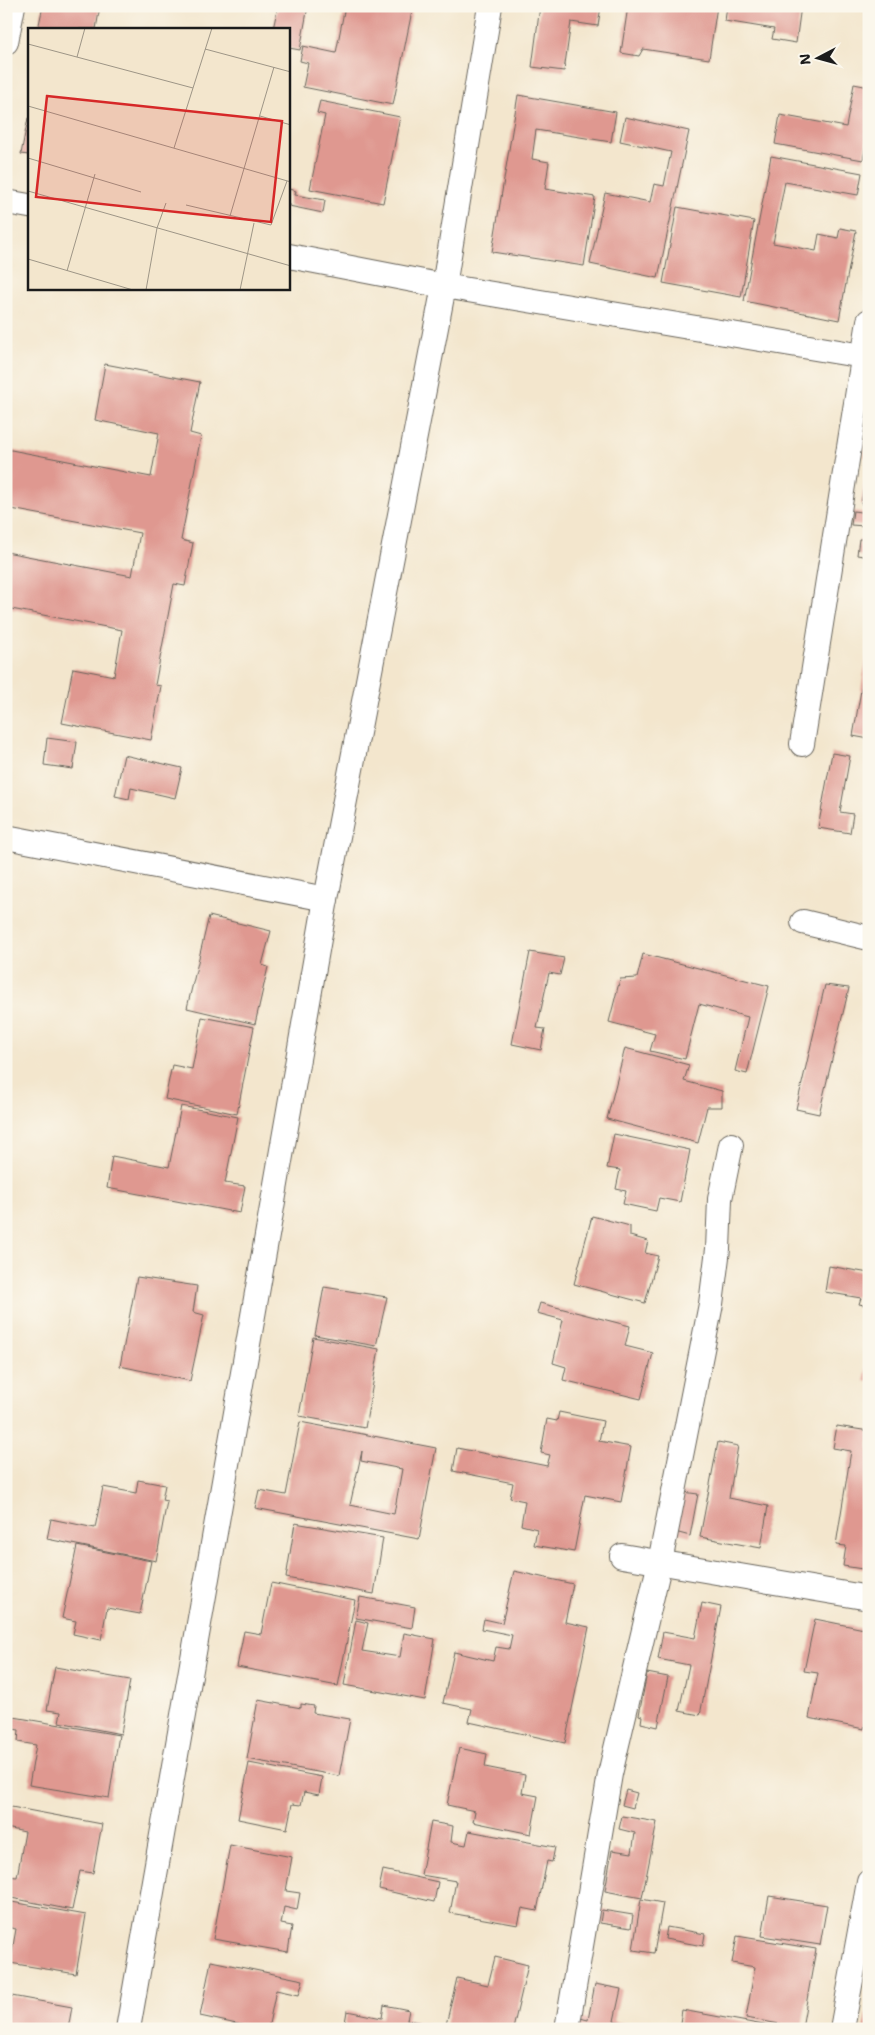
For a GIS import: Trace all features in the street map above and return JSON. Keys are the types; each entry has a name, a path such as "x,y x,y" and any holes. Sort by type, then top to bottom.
{"street":[{"path":"6,42 13,6"},
{"path":"128,2029 326,899 444,286 490,6"},
{"path":"6,202 28,206"},
{"path":"290,256 444,286 864,356"},
{"path":"802,744 869,321"},
{"path":"6,836 326,899"},
{"path":"803,922 869,938"},
{"path":"567,2029 610,1774 660,1562 711,1304 718,1249 720,1199 731,1144"},
{"path":"622,1556 869,1598"},
{"path":"842,2029 869,1882"}],"building":[{"path":"43,6 100,6 96,28 38,28"},
{"path":"278,6 308,6 300,50 290,48 290,28 273,28"},
{"path":"345,6 413,6 393,105 303,87 308,63 300,61 303,46 336,53"},
{"path":"540,6 601,6 598,26 571,22 564,71 532,67"},
{"path":"628,6 717,6 709,59 643,49 639,56 621,53"},
{"path":"727,6 801,6 796,43 772,39 774,29 725,21"},
{"path":"854,84 869,87 869,129 863,160 775,144 780,115 846,127"},
{"path":"518,95 616,112 611,142 536,130 532,159 549,162 545,189 595,197 584,266 492,252"},
{"path":"320,101 400,117 383,203 310,189 325,115 317,113"},
{"path":"625,117 689,131 658,278 590,264 605,193 650,202 654,184 664,186 671,152 620,141"},
{"path":"28,118 28,155 21,154"},
{"path":"771,156 862,173 858,195 785,182 773,243 816,251 819,234 838,238 840,228 856,231 839,320 744,301"},
{"path":"290,189 296,191 295,195 325,200 323,213 290,206"},
{"path":"677,207 754,221 741,297 663,283"},
{"path":"105,364 200,382 190,433 201,436 181,540 193,543 185,586 174,584 155,685 161,686 151,740 62,723 73,668 114,676 122,630 6,608 6,552 132,576 140,533 6,508 6,449 151,477 159,433 95,420"},
{"path":"869,425 869,458 864,457"},
{"path":"869,464 869,505 861,504"},
{"path":"853,511 869,513 869,557 857,555 859,539 863,539 865,526 851,525"},
{"path":"869,650 869,739 853,736"},
{"path":"47,738 77,742 73,769 44,765"},
{"path":"832,753 850,756 840,812 853,814 850,833 818,828"},
{"path":"124,755 182,768 175,798 131,788 129,799 115,796"},
{"path":"209,916 271,931 262,965 268,967 255,1024 187,1008"},
{"path":"530,952 564,958 560,975 549,973 537,1028 545,1029 541,1050 512,1044"},
{"path":"643,954 769,986 747,1074 735,1071 748,1017 699,1004 685,1059 650,1051 655,1034 609,1022 620,979 637,978"},
{"path":"825,985 849,988 819,1114 796,1109"},
{"path":"202,1017 254,1027 237,1114 165,1099 172,1065 192,1069"},
{"path":"625,1048 689,1065 684,1081 722,1091 722,1107 707,1107 698,1143 607,1119"},
{"path":"181,1106 238,1117 225,1183 245,1186 240,1213 107,1188 112,1156 169,1167"},
{"path":"614,1134 690,1150 680,1202 659,1198 656,1211 623,1204 626,1191 616,1189 620,1170 607,1168"},
{"path":"592,1216 630,1226 630,1236 648,1241 645,1253 658,1256 645,1303 574,1284"},
{"path":"829,1266 869,1273 869,1306 859,1304 861,1298 825,1292"},
{"path":"137,1277 197,1286 193,1312 204,1315 190,1381 120,1366"},
{"path":"324,1287 387,1297 376,1346 315,1335"},
{"path":"540,1303 630,1326 625,1346 653,1353 641,1399 563,1380 566,1367 553,1363 563,1320 537,1313"},
{"path":"313,1337 379,1349 365,1428 299,1416"},
{"path":"869,1363 869,1382 864,1381"},
{"path":"559,1412 603,1421 599,1441 631,1447 621,1502 585,1495 574,1552 534,1545 537,1529 521,1525 525,1501 510,1498 513,1483 453,1471 457,1448 547,1466 550,1455 541,1453 547,1419 557,1421"},
{"path":"300,1422 436,1448 419,1539 255,1508 259,1490 286,1495","holes":["362,1451 361,1461 402,1469 394,1514 350,1505"]},
{"path":"837,1426 869,1431 869,1570 843,1566 846,1546 836,1545 851,1451 833,1448"},
{"path":"718,1442 738,1446 729,1498 768,1506 761,1548 700,1537"},
{"path":"138,1480 165,1485 162,1500 167,1501 156,1561 47,1539 51,1519 95,1528 103,1487 136,1493"},
{"path":"683,1492 698,1494 690,1536 675,1532"},
{"path":"295,1523 383,1538 374,1594 286,1578"},
{"path":"77,1546 151,1561 140,1614 107,1608 101,1640 73,1634 76,1621 62,1618"},
{"path":"514,1571 573,1584 565,1622 589,1627 565,1743 469,1722 472,1709 443,1703 454,1652 493,1661 496,1647 509,1649 512,1635 482,1629 484,1619 502,1623"},
{"path":"271,1583 355,1600 338,1686 237,1667 244,1631 261,1634"},
{"path":"360,1597 415,1607 412,1628 356,1618"},
{"path":"702,1603 721,1607 700,1715 679,1711 689,1665 658,1659 663,1632 695,1638"},
{"path":"815,1619 869,1630 869,1708 864,1729 809,1718 818,1673 804,1671"},
{"path":"356,1620 368,1623 362,1651 400,1657 404,1633 435,1639 425,1700 344,1685"},
{"path":"55,1667 130,1680 121,1734 59,1722 61,1712 47,1710"},
{"path":"647,1673 668,1677 658,1727 641,1723 642,1716 639,1715"},
{"path":"258,1700 301,1708 301,1704 314,1706 313,1713 350,1719 339,1776 247,1759"},
{"path":"8,1716 119,1735 109,1798 29,1785 36,1745 18,1742 19,1730 6,1728"},
{"path":"459,1748 487,1754 485,1767 525,1775 522,1793 538,1796 531,1834 473,1822 475,1811 447,1805"},
{"path":"249,1763 322,1777 319,1795 304,1792 301,1805 292,1804 287,1829 238,1819"},
{"path":"626,1790 637,1793 633,1808 622,1805"},
{"path":"6,1806 102,1824 93,1873 80,1871 72,1910 6,1897 6,1876 17,1877 25,1832 6,1828"},
{"path":"622,1816 657,1822 642,1898 605,1891 612,1850 632,1853 635,1833 619,1829"},
{"path":"431,1822 453,1826 451,1842 466,1845 469,1831 555,1847 552,1862 547,1861 537,1911 522,1908 518,1925 450,1913 456,1881 421,1875"},
{"path":"230,1845 292,1857 286,1891 300,1893 297,1910 284,1907 281,1924 292,1926 288,1952 213,1939"},
{"path":"383,1870 438,1882 434,1902 379,1889"},
{"path":"769,1896 827,1905 820,1945 762,1936"},
{"path":"641,1899 663,1903 654,1953 633,1950"},
{"path":"6,1901 86,1915 76,1974 10,1963 16,1929 6,1927"},
{"path":"602,1910 633,1915 631,1928 600,1923"},
{"path":"667,1927 705,1934 703,1946 665,1939"},
{"path":"737,1936 816,1949 802,2028 746,2018 755,1967 732,1963"},
{"path":"495,1957 528,1965 513,2029 445,2029 457,1978 488,1985"},
{"path":"211,1961 303,1980 299,1995 276,1990 268,2029 260,2029 200,2016"},
{"path":"595,1984 621,1989 614,2021 627,2024 626,2029 578,2029 580,2018 588,2020"},
{"path":"6,1995 72,2007 68,2029 6,2029"},
{"path":"384,2005 409,2010 407,2020 429,2024 428,2029 344,2028 347,2011 382,2018"},
{"path":"682,2010 780,2028 780,2029 679,2029"},
{"path":"868,2011 869,2029 864,2029"}]}
